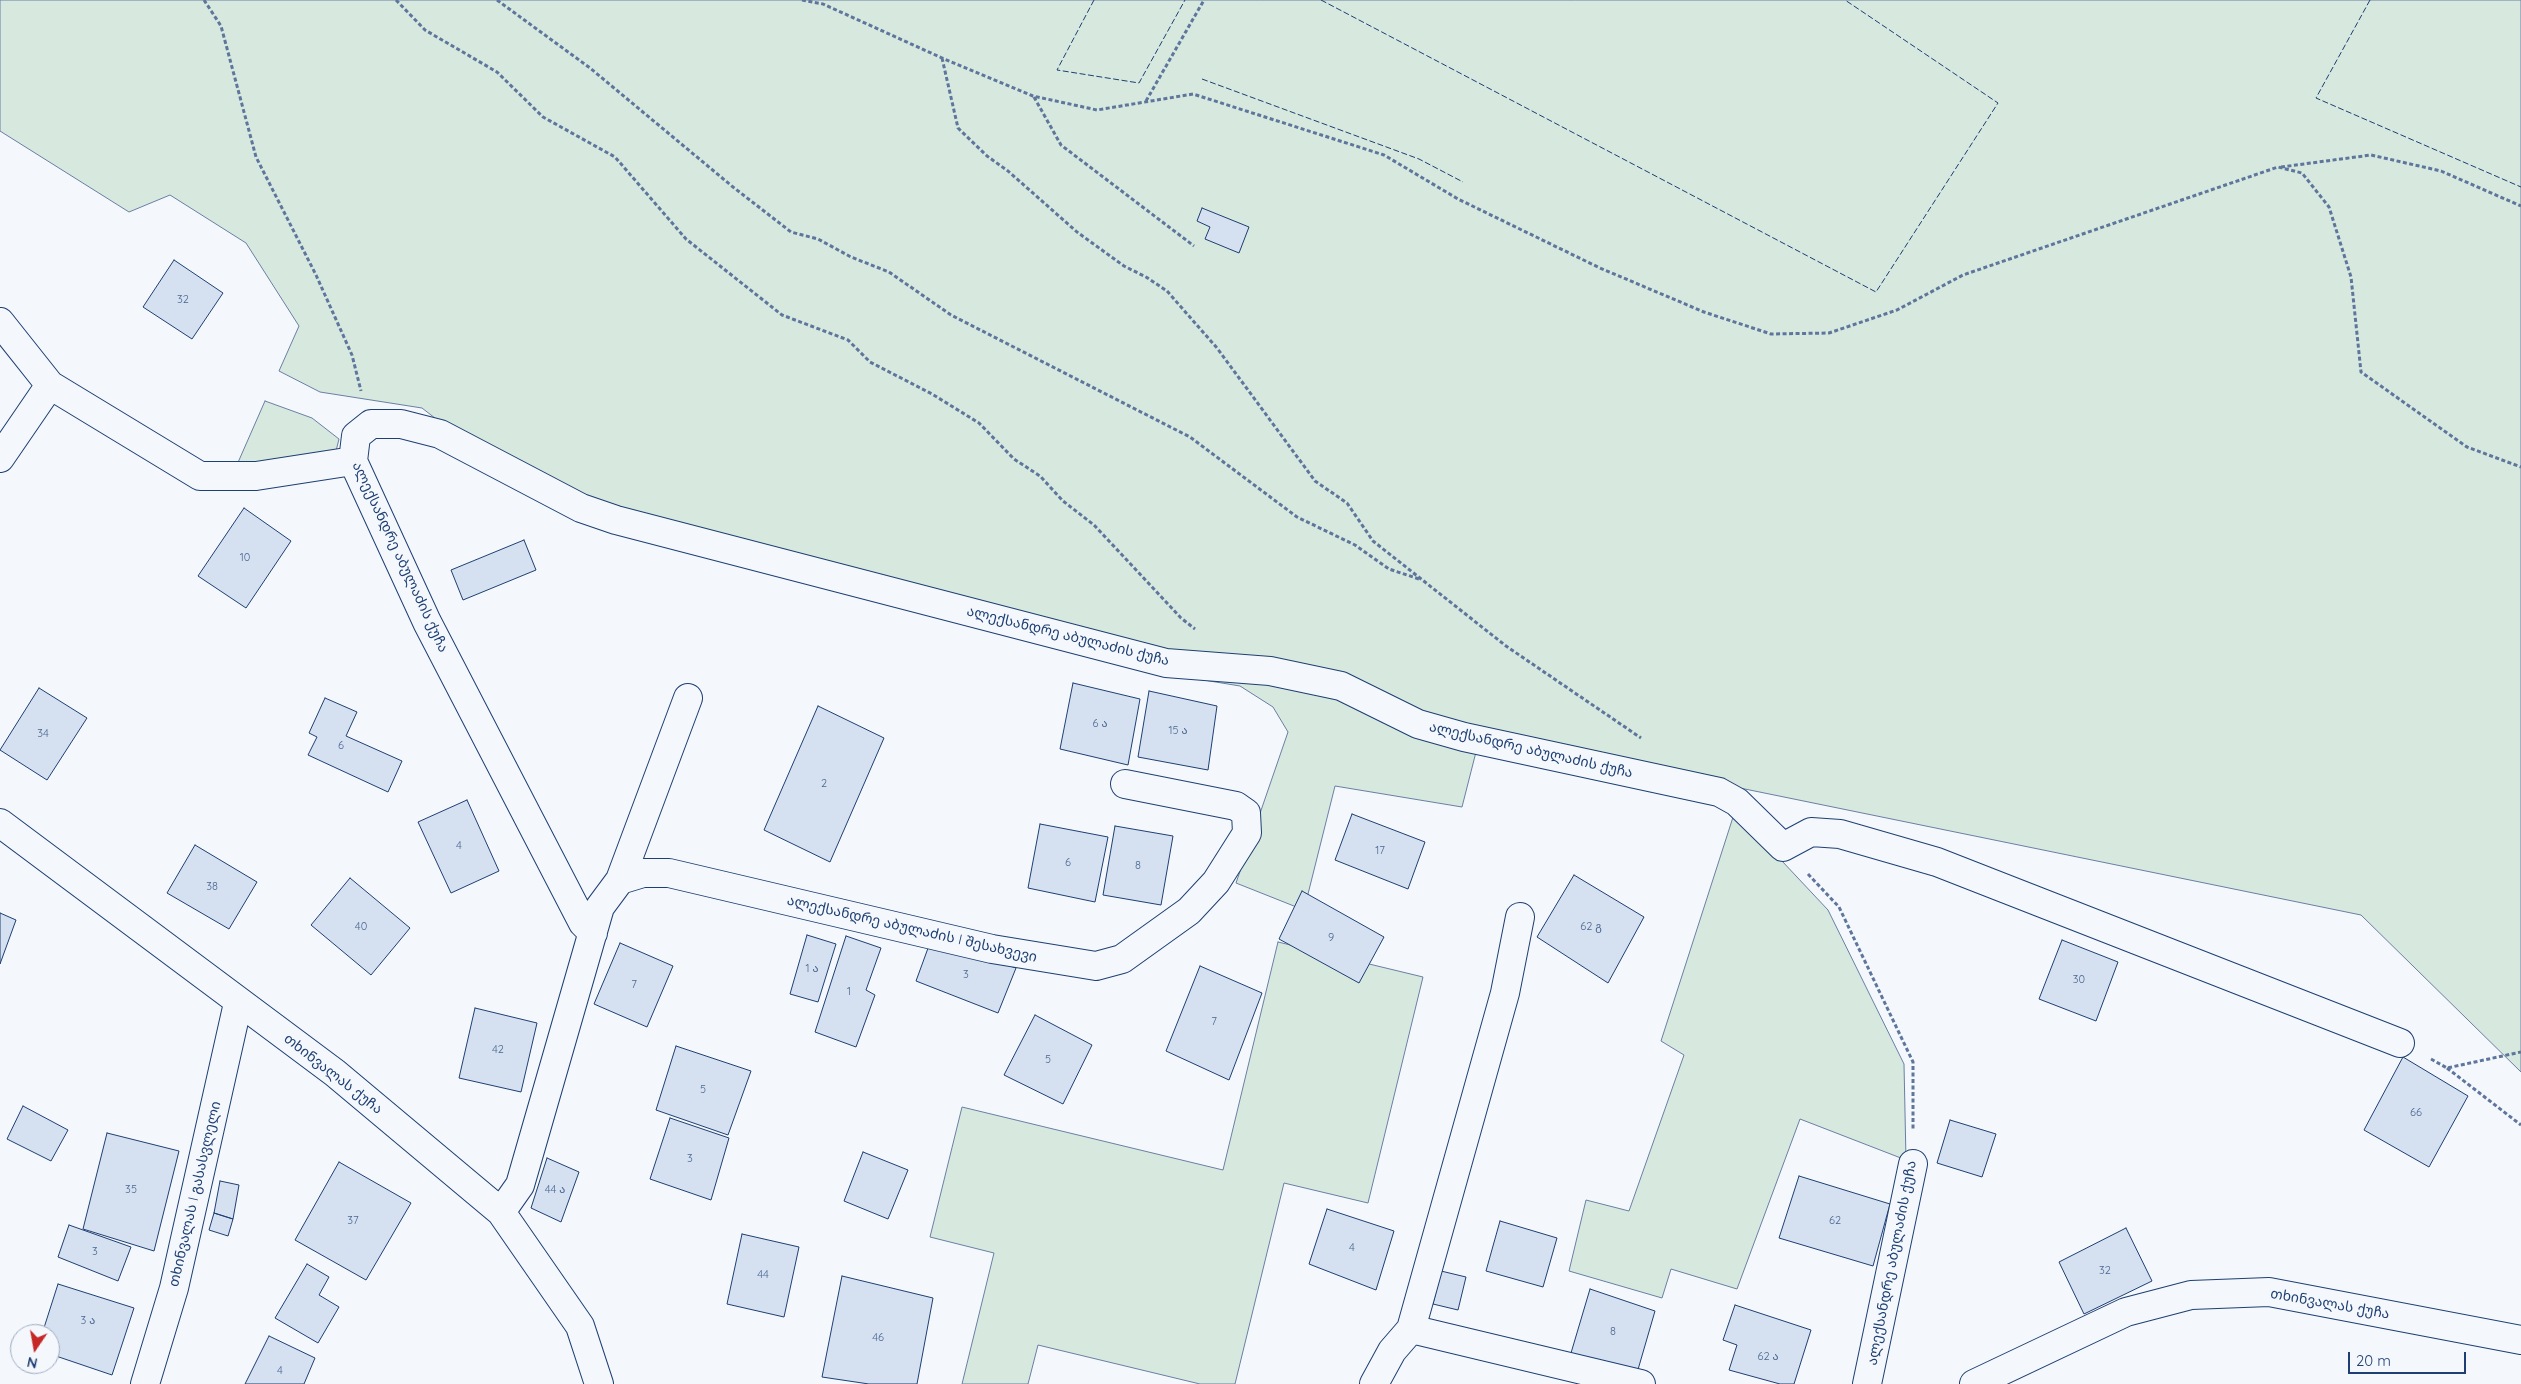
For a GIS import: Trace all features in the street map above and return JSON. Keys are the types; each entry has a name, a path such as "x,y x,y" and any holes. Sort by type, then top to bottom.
{"street":[{"path":"0,322 50,385 200,476 256,476 354,448"},
{"path":"0,458 50,385"},
{"name":"ალექსანდრე აბულაძის ქუჩა","path":"593,933 583,923 427,622 354,448 371,424 401,424 440,434 581,508 616,520 1166,663 1270,671 1341,686 1418,724 1464,737 1719,792 1737,802 1765,827 1783,847"},
{"path":"501,1212 520,1185 600,907 620,880 688,698"},
{"name":"ალექსანდრე აბულაძის I შესახვევი","path":"620,880 643,873 669,873 992,950 1096,966 1122,959 1189,911 1216,882 1247,833 1246,814 1236,806 1125,784"},
{"name":"თხინვალას ქუჩა","path":"0,823 238,1003 335,1073 501,1212 580,1326 599,1384"},
{"path":"1783,847 1811,832 1840,834 1937,862 2400,1043"},
{"path":"1374,1384 1392,1351 1411,1328 1505,992 1520,917"},
{"name":"თხინვალას I გასასვლელი","path":"145,1384 174,1288 238,1003"},
{"name":"ალექსანდრე აბულაძის ქუჩა","path":"1867,1384 1913,1164"},
{"name":"თხინვალას ქუჩა","path":"1974,1384 2126,1312 2191,1295 2269,1292 2521,1340"},
{"path":"1411,1328 1641,1384"}],"path":[{"path":"204,0 221,26 256,157 316,275 352,355 361,393 354,448"},
{"path":"396,0 425,30 497,72 543,117 615,157 686,239 782,315 848,340 870,362 932,394 979,423 1014,459 1040,476 1063,501 1094,525 1181,618 1196,630"},
{"path":"498,0 590,68 732,187 791,232 818,239 852,257 889,272 951,315 1190,437 1296,517 1355,545 1389,569 1419,579"},
{"path":"802,0 823,4 942,58 1033,96 1097,110 1193,94 1384,155 1458,198 1600,268 1704,312 1771,334 1829,333 1897,310 1963,275 2278,167 2372,155 2441,171 2521,206"},
{"path":"1146,101 1204,0"},
{"path":"942,58 958,128 987,156 1008,171 1077,232 1124,266 1146,277 1167,291 1217,348 1315,481 1347,503 1373,541 1506,646 1648,743"},
{"path":"1033,96 1061,145 1194,246"},
{"path":"2278,167 2302,173 2329,207 2351,277 2361,372 2467,447 2521,467"},
{"name":"ალექსანდრე აბულაძის ქუჩა","path":"1783,847 1839,907 1913,1062 1913,1164"},
{"path":"2400,1043 2447,1068 2521,1125"},
{"path":"2447,1068 2521,1052"}],"shaded area":[{"path":"0,0 2521,0 2521,1072 2361,915 1471,733 1345,681 1168,656 587,499 440,422 422,408 320,392 279,371 299,326 246,243 170,195 129,212 0,131"},
{"path":"265,401 312,418 339,439 336,451 236,467"},
{"path":"1161,673 1337,691 1477,748 1462,807 1335,786 1304,910 1236,883 1288,732 1273,707 1240,686"},
{"path":"1735,811 1828,910 1904,1064 1906,1160 1800,1119 1737,1289 1671,1269 1662,1298 1569,1271 1586,1200 1629,1211 1684,1055 1661,1041"},
{"path":"1278,942 1423,977 1368,1203 1284,1183 1235,1384 1200,1384 1038,1345 1028,1384 962,1384 994,1253 930,1237 962,1107 1223,1170"}],"building":[{"path":"1202,208 1249,227 1239,253 1205,239 1210,227 1197,221"},
{"path":"174,260 223,293 192,339 143,307"},
{"path":"244,508 291,541 246,608 198,576"},
{"path":"524,540 536,570 463,600 451,570"},
{"path":"1073,683 1140,699 1128,765 1060,749"},
{"path":"39,688 87,718 47,780 0,750"},
{"path":"1149,691 1217,706 1208,770 1138,757"},
{"path":"325,698 357,712 346,736 402,761 388,792 308,755 317,737 309,733"},
{"path":"818,706 884,738 830,862 764,830"},
{"path":"467,800 499,871 451,893 418,822"},
{"path":"1352,814 1425,842 1408,889 1335,860"},
{"path":"1040,824 1108,837 1095,902 1028,888"},
{"path":"1115,826 1173,836 1161,905 1103,895"},
{"path":"195,845 257,882 229,929 167,893"},
{"path":"1574,875 1644,917 1608,983 1537,937"},
{"path":"350,878 410,928 371,975 311,925"},
{"path":"1302,891 1384,937 1359,983 1279,939"},
{"path":"0,913 16,920 0,964"},
{"path":"807,935 836,944 818,1002 790,994"},
{"path":"846,936 881,948 866,990 875,995 856,1047 815,1032"},
{"path":"931,940 1016,968 998,1013 916,981"},
{"path":"2062,940 2118,962 2096,1021 2039,999"},
{"path":"620,943 673,966 647,1027 594,1004"},
{"path":"1200,966 1262,993 1229,1080 1166,1051"},
{"path":"475,1008 537,1023 521,1092 459,1078"},
{"path":"1035,1015 1092,1045 1063,1104 1004,1075"},
{"path":"676,1046 751,1071 728,1135 656,1110"},
{"path":"2403,1057 2468,1096 2429,1167 2364,1130"},
{"path":"23,1106 68,1130 51,1161 7,1139"},
{"path":"670,1118 729,1138 711,1200 650,1179"},
{"path":"1950,1120 1996,1134 1982,1177 1937,1163"},
{"path":"107,1133 179,1151 154,1251 83,1229"},
{"path":"863,1152 908,1170 888,1219 844,1201"},
{"path":"547,1158 579,1172 561,1222 531,1208"},
{"path":"339,1162 411,1203 366,1280 295,1240"},
{"path":"1799,1176 1890,1204 1873,1266 1779,1238"},
{"path":"220,1181 239,1185 233,1219 214,1213"},
{"path":"1327,1209 1394,1231 1376,1290 1309,1264"},
{"path":"214,1213 233,1219 228,1236 209,1230"},
{"path":"1500,1221 1557,1238 1543,1287 1486,1271"},
{"path":"69,1225 131,1247 118,1281 58,1257"},
{"path":"2126,1228 2152,1281 2084,1314 2059,1262"},
{"path":"742,1234 799,1247 784,1317 727,1304"},
{"path":"307,1264 329,1277 319,1295 339,1307 318,1343 275,1318"},
{"path":"1441,1271 1466,1277 1458,1310 1433,1304"},
{"path":"842,1276 933,1298 917,1384 869,1384 822,1377"},
{"path":"58,1284 134,1308 112,1375 60,1357 60,1324 45,1324"},
{"path":"1590,1289 1655,1311 1637,1373 1571,1353"},
{"path":"1735,1305 1811,1330 1794,1384 1780,1384 1729,1370 1737,1345 1723,1340"},
{"path":"269,1336 315,1358 304,1384 245,1384"}],"fence":[{"path":"1094,0 1057,70 1139,83 1185,0"},
{"path":"1321,0 1876,292 1998,103 1845,0"},
{"path":"2370,0 2316,98 2521,187"},
{"path":"1202,79 1419,159 1463,182"}]}
